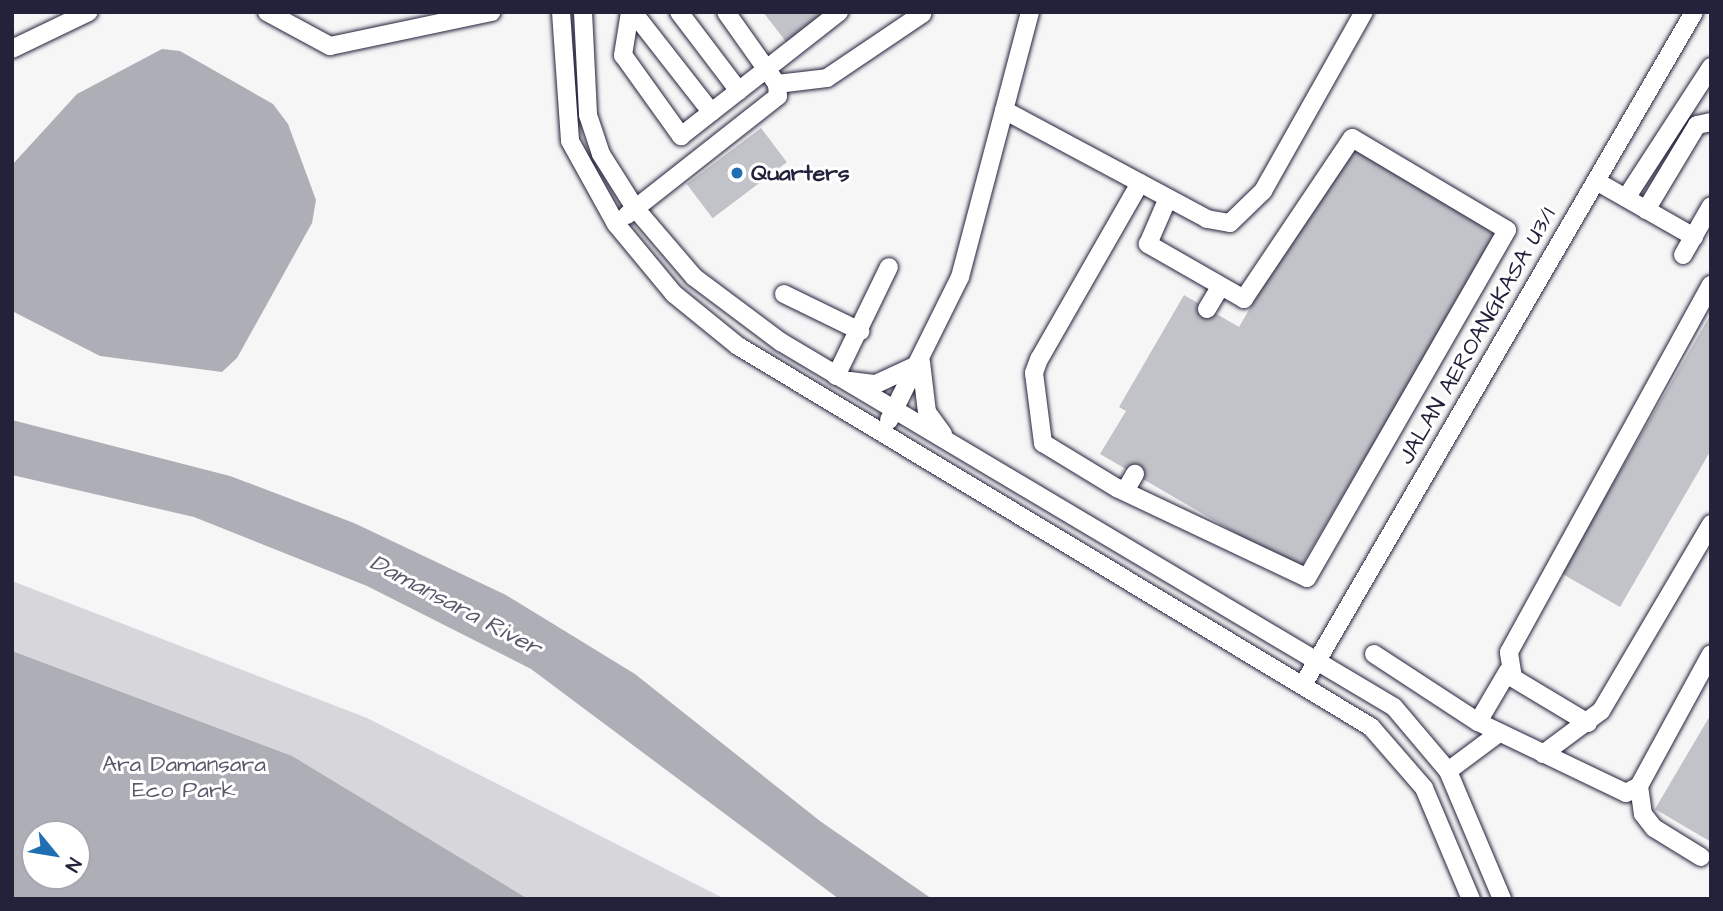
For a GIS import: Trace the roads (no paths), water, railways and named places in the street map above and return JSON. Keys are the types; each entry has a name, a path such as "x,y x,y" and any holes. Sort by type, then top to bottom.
{"street":[{"path":"12,49 89,12"},
{"path":"267,12 330,46 491,12"},
{"path":"561,12 570,141 616,224 706,324 1371,727 1408,762 1471,899"},
{"path":"583,12 587,115 601,154 635,208 724,304 839,378 1318,659 1410,721 1448,771 1502,899"},
{"path":"631,12 624,55 698,160"},
{"path":"631,12 711,112"},
{"path":"679,12 739,91"},
{"path":"616,224 772,103 772,77 726,12"},
{"path":"681,136 739,91 772,77 839,12"},
{"path":"881,432 921,362 960,277 1030,12"},
{"path":"1003,110 1219,224 1250,210 1364,12"},
{"name":"JALAN AEROANGKASA U3/1","path":"1303,685 1694,12"},
{"path":"772,77 827,78 922,14"},
{"path":"1626,198 1708,76"},
{"path":"1646,210 1697,125 1711,122"},
{"path":"1140,183 1034,373 1043,443 1125,491 1307,578 1508,234 1352,138 1252,295 1244,299 1148,244 1168,198"},
{"path":"1596,181 1693,237"},
{"path":"1683,255 1711,206"},
{"path":"839,378 889,267"},
{"path":"1478,722 1508,671 1509,652 1711,285"},
{"path":"1207,309 1220,287"},
{"path":"784,295 860,331"},
{"path":"839,378 876,384 921,362"},
{"path":"921,362 927,412 947,440"},
{"path":"1125,491 1135,474"},
{"path":"1543,754 1588,723 1609,699 1711,524"},
{"path":"1374,654 1478,722 1611,790 1626,793 1639,786 1711,654"},
{"path":"1508,671 1588,723"},
{"path":"1448,771 1499,733"},
{"path":"1639,786 1643,814 1654,828 1701,857"}],"water":[{"path":"162,49 180,51 273,104 288,124 316,200 312,223 237,358 222,372 100,356 12,311 12,165 77,94"},
{"name":"Damansara River","path":"12,420 230,476 354,523 506,595 635,674 820,821 932,899 839,899 531,669 367,586 194,517 12,475"},
{"path":"12,651 292,756 528,899 12,899"}],"place":[{"name":"Quarters","path":"737,173"}],"park label":[{"name":"Ara Damansara Eco Park","path":"184,777"}]}
